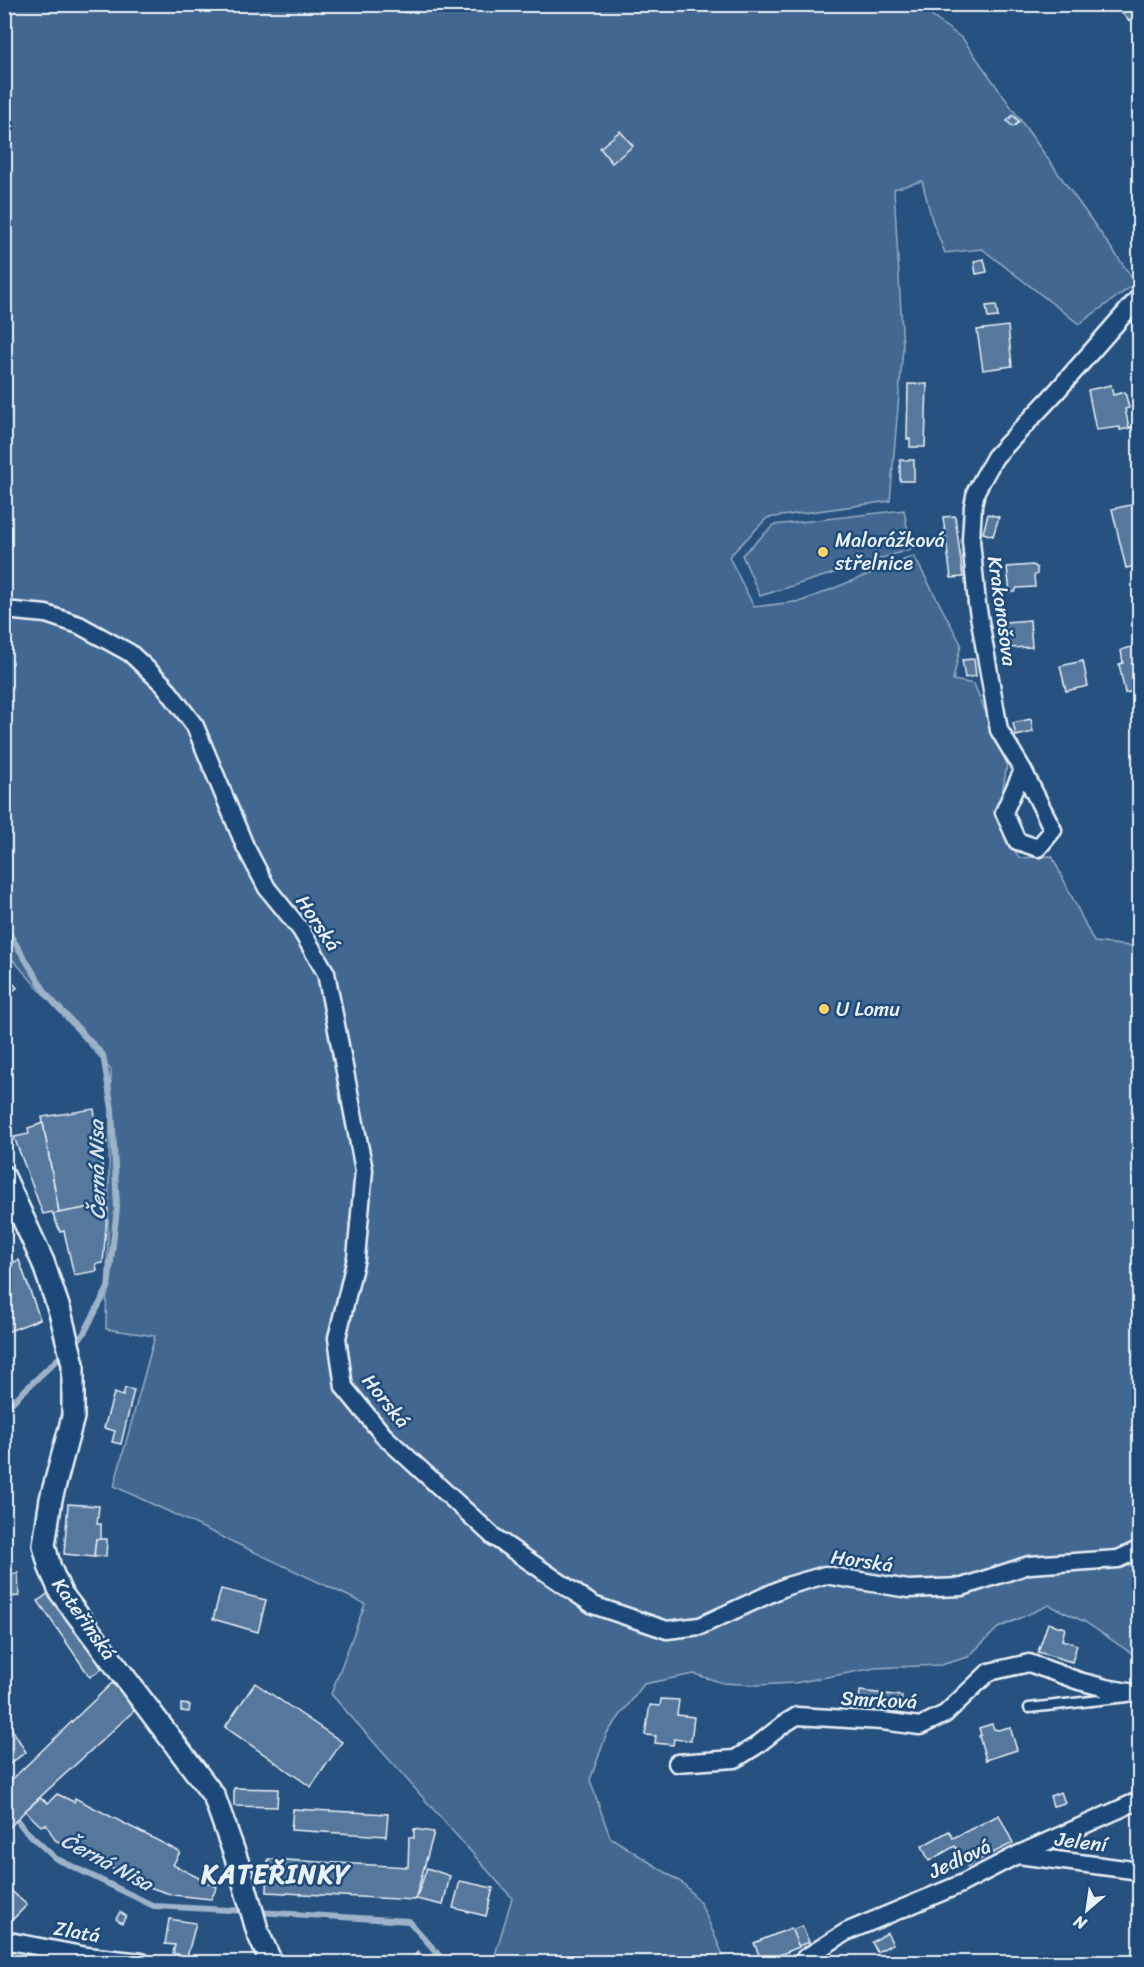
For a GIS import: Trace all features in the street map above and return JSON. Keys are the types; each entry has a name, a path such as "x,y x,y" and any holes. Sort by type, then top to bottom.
{"street":[{"name":"Krakonošova","path":"1023,770 999,730 977,604 971,540 976,491 995,457 1056,392 1138,298"},
{"name":"Horská","path":"4,610 46,614 79,625 130,653 164,685 195,726 245,846 267,888 301,930 326,973 364,1170 356,1258 337,1338 344,1387 384,1436 494,1537 593,1605 667,1629 700,1626 787,1586 825,1575 908,1589 962,1587 1029,1565 1118,1559 1140,1549"},
{"name":"Kateřinská","path":"4,1177 11,1212 43,1262 60,1312 73,1364 72,1417 51,1499 44,1545 50,1568 62,1593 214,1796 240,1869 268,1962"},
{"name":"Smrková","path":"677,1763 735,1759 797,1716 882,1721 920,1726 945,1714 989,1672 1029,1663 1079,1681 1140,1695"},
{"name":"Jedlová","path":"805,1962 805,1958 846,1932 961,1884 1017,1855 1140,1800"},
{"name":"Jelení","path":"1017,1855 1140,1871"},
{"name":"Zlatá","path":"4,1940 87,1956 142,1962"}],"lane":[{"path":"390,4 409,7 413,4"},
{"path":"1138,298 1140,347"},
{"path":"1029,1708 1140,1695"}],"shaded area":[{"path":"4,5 916,5 963,39 1136,283 1079,324 982,249 945,253 932,220 922,181 894,189 903,348 890,501 767,518 729,557 754,607 802,601 914,556 961,644 953,680 974,684 1007,764 998,819 1019,858 1052,856 1094,942 1139,947 1140,1659 1085,1622 1049,1605 998,1628 968,1657 941,1665 875,1668 795,1683 757,1685 723,1683 694,1674 644,1684 607,1733 590,1780 610,1837 684,1884 701,1904 726,1962 493,1962 512,1898 331,1694 365,1604 114,1486 155,1336 106,1329 111,1070 5,951"},
{"name":"Malorážková střelnice","path":"904,510 911,549 760,596 742,555 774,525"}],"building":[{"path":"980,4 996,4 985,12"},
{"path":"1114,4 1140,4 1140,12 1129,21"},
{"path":"1013,115 1019,122 1013,127 1007,121"},
{"path":"620,131 633,146 612,163 600,148"},
{"path":"984,259 987,272 976,274 974,261"},
{"path":"996,305 998,317 988,318 986,306"},
{"path":"1008,326 1012,366 983,370 977,330"},
{"path":"908,384 927,384 925,447 910,447 910,439 907,439"},
{"path":"1111,385 1113,395 1125,392 1129,408 1125,409 1129,427 1135,427 1120,430 1120,427 1096,430 1088,390"},
{"path":"900,460 914,460 914,481 900,481"},
{"path":"1140,503 1140,565 1126,568 1112,509"},
{"path":"988,514 999,517 993,536 983,533"},
{"path":"955,516 963,577 951,578 943,517"},
{"path":"1033,565 1037,568 1037,574 1034,576 1035,587 1017,588 1015,592 1010,592 1007,567"},
{"path":"1030,620 1032,647 1007,648 1005,622"},
{"path":"1135,646 1140,669 1140,690 1125,693 1119,664 1123,663 1121,650"},
{"path":"974,659 976,676 965,678 962,660"},
{"path":"1083,661 1088,686 1066,691 1060,666"},
{"path":"1031,719 1033,732 1016,736 1013,723"},
{"path":"9,978 17,988 7,996 4,993 4,982"},
{"path":"94,1109 97,1131 105,1129 107,1143 99,1145 108,1204 59,1213 42,1117"},
{"path":"43,1123 59,1213 53,1214 52,1212 43,1214 14,1137 29,1134 28,1128"},
{"path":"108,1204 103,1263 96,1264 97,1271 74,1275 64,1231 60,1232 53,1214"},
{"path":"19,1260 40,1319 7,1332 4,1330 4,1266"},
{"path":"125,1388 134,1390 121,1444 112,1442 115,1431 104,1428 114,1393 123,1396"},
{"path":"68,1504 99,1506 97,1524 101,1524 101,1539 96,1539 94,1557 64,1554"},
{"path":"96,1539 107,1539 106,1556 94,1557"},
{"path":"18,1573 19,1596 7,1597 11,1637 4,1638 4,1577"},
{"path":"221,1589 266,1600 258,1632 213,1619"},
{"path":"50,1592 102,1669 90,1677 38,1601"},
{"path":"1048,1623 1065,1628 1062,1640 1077,1645 1072,1662 1038,1652"},
{"path":"112,1683 137,1708 4,1833 4,1787"},
{"path":"255,1683 342,1742 311,1787 225,1727"},
{"path":"860,1691 902,1696 900,1717 858,1712"},
{"path":"661,1699 679,1700 677,1715 694,1717 691,1741 674,1739 673,1745 655,1743 656,1736 645,1735 650,1705 660,1706"},
{"path":"181,1704 190,1705 189,1712 181,1711"},
{"path":"4,1716 26,1752 4,1768"},
{"path":"992,1724 994,1729 998,1730 1010,1727 1017,1750 986,1760 979,1728"},
{"path":"234,1788 278,1789 277,1807 234,1806"},
{"path":"1061,1792 1065,1803 1053,1806 1050,1796"},
{"path":"57,1794 74,1802 75,1798 180,1852 173,1865 217,1887 211,1899 173,1895 149,1887 55,1840 46,1824 41,1826 25,1811 40,1798 48,1803"},
{"path":"293,1809 388,1814 386,1836 291,1830"},
{"path":"999,1815 1013,1843 967,1866 955,1846 929,1861 922,1846 949,1831 953,1838"},
{"path":"414,1829 434,1832 415,1900 267,1892 268,1859 408,1867 409,1837 414,1838"},
{"path":"427,1868 450,1876 443,1905 416,1899"},
{"path":"460,1881 493,1888 486,1916 453,1908"},
{"path":"4,1884 27,1905 6,1926 4,1925"},
{"path":"120,1912 126,1916 122,1923 116,1919"},
{"path":"169,1919 196,1923 187,1957 173,1953 175,1945 165,1944"},
{"path":"802,1926 809,1942 798,1946 792,1930"},
{"path":"791,1928 799,1947 762,1962 754,1943"},
{"path":"887,1933 893,1944 877,1952 872,1942"},
{"path":"418,1951 427,1962 411,1962"},
{"path":"314,1954 327,1961 329,1957 339,1962 310,1962"}],"waterway":[{"name":"Černá Nisa","path":"4,925 48,996 103,1055 112,1109 117,1208 108,1288 83,1335 74,1344"},
{"name":"Černá Nisa","path":"4,1410 66,1351"},
{"name":"Černá Nisa","path":"13,1815 24,1829 55,1858 154,1906 247,1911"},
{"name":"Černá Nisa","path":"257,1912 409,1921 445,1962"}],"place":[{"name":"Malorážková střelnice","path":"823,552"},
{"name":"U Lomu","path":"824,1009"}],"district":[{"name":"KATEŘINKY","path":"276,1874"}]}
